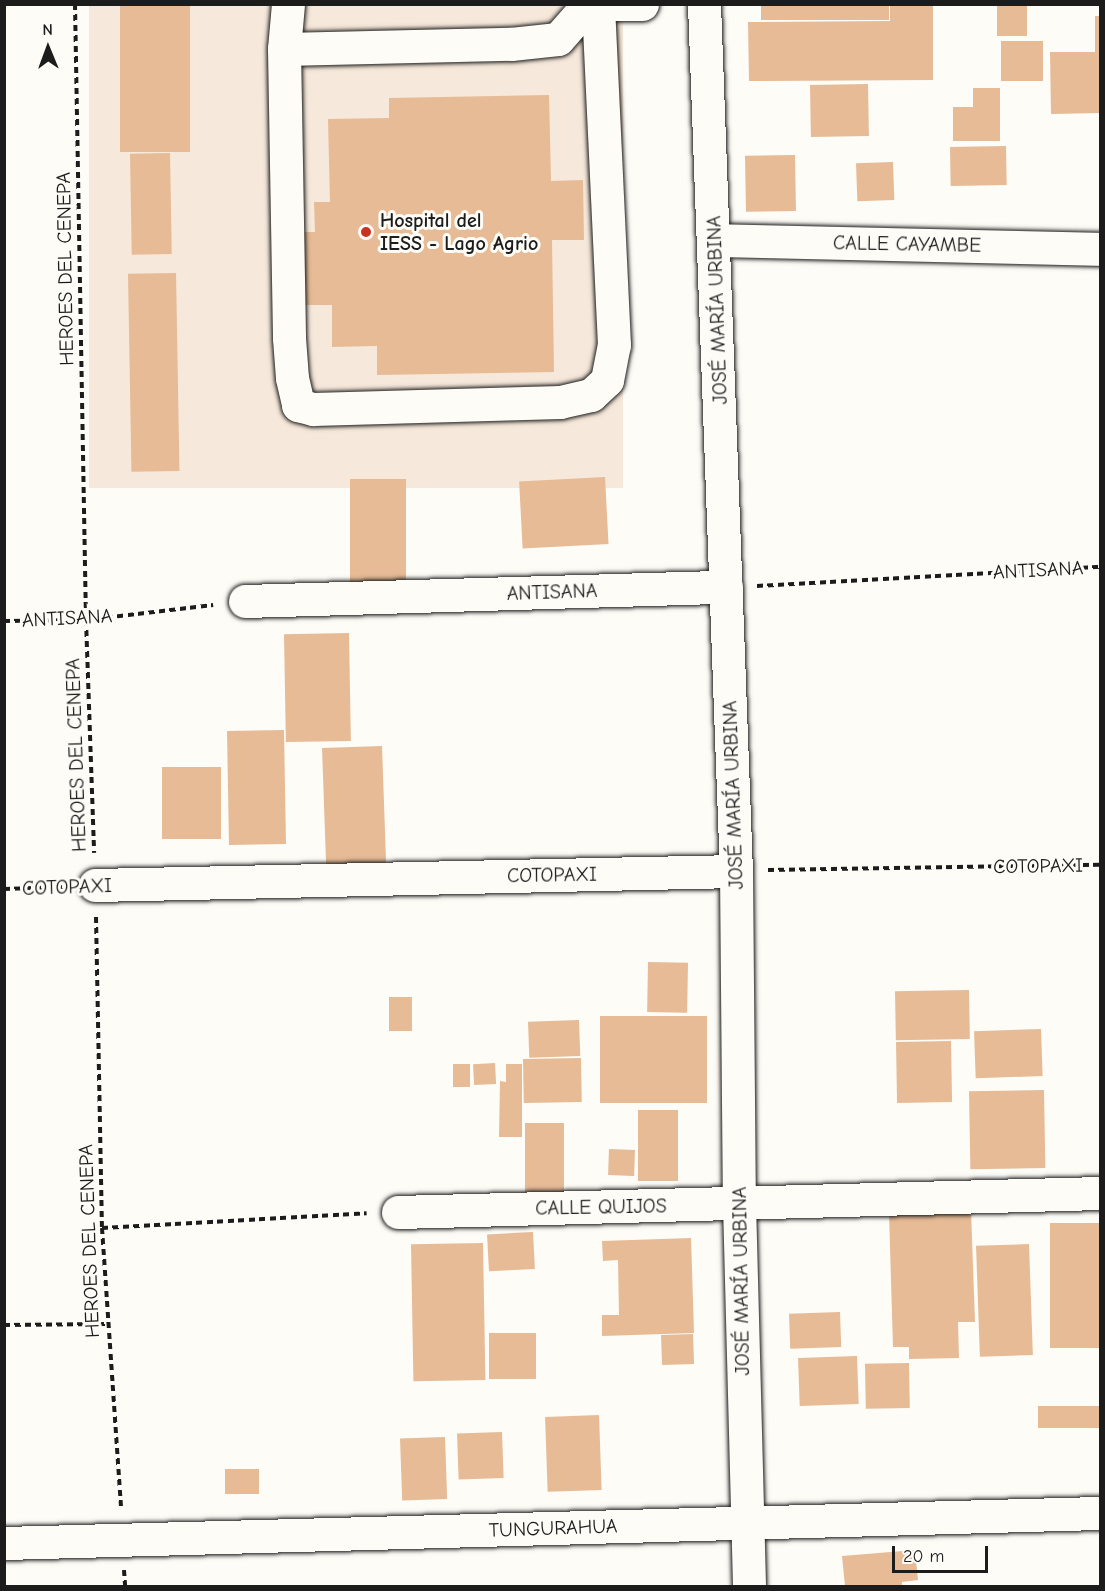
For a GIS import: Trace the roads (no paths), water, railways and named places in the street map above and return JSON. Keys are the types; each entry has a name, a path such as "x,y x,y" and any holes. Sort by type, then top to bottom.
{"street":[{"path":"288,4 284,49 289,338 292,378 298,405 313,409 560,402 591,395 607,380 614,345 590,6"},
{"path":"284,49 500,44 558,39 590,6 642,4"},
{"name":"JOSÉ MARÍA URBINA","path":"704,4 736,871 739,1203 749,1587"},
{"name":"CALLE CAYAMBE","path":"714,240 1101,249"},
{"name":"ANTISANA","path":"245,601 726,587"},
{"name":"COTOPAXI","path":"95,885 736,871"},
{"name":"CALLE QUIJOS","path":"398,1212 1101,1193"},
{"name":"TUNGURAHUA","path":"4,1543 1101,1513"}],"place":[{"name":"Hospital del IESS - Lago Agrio","path":"366,232"}]}
